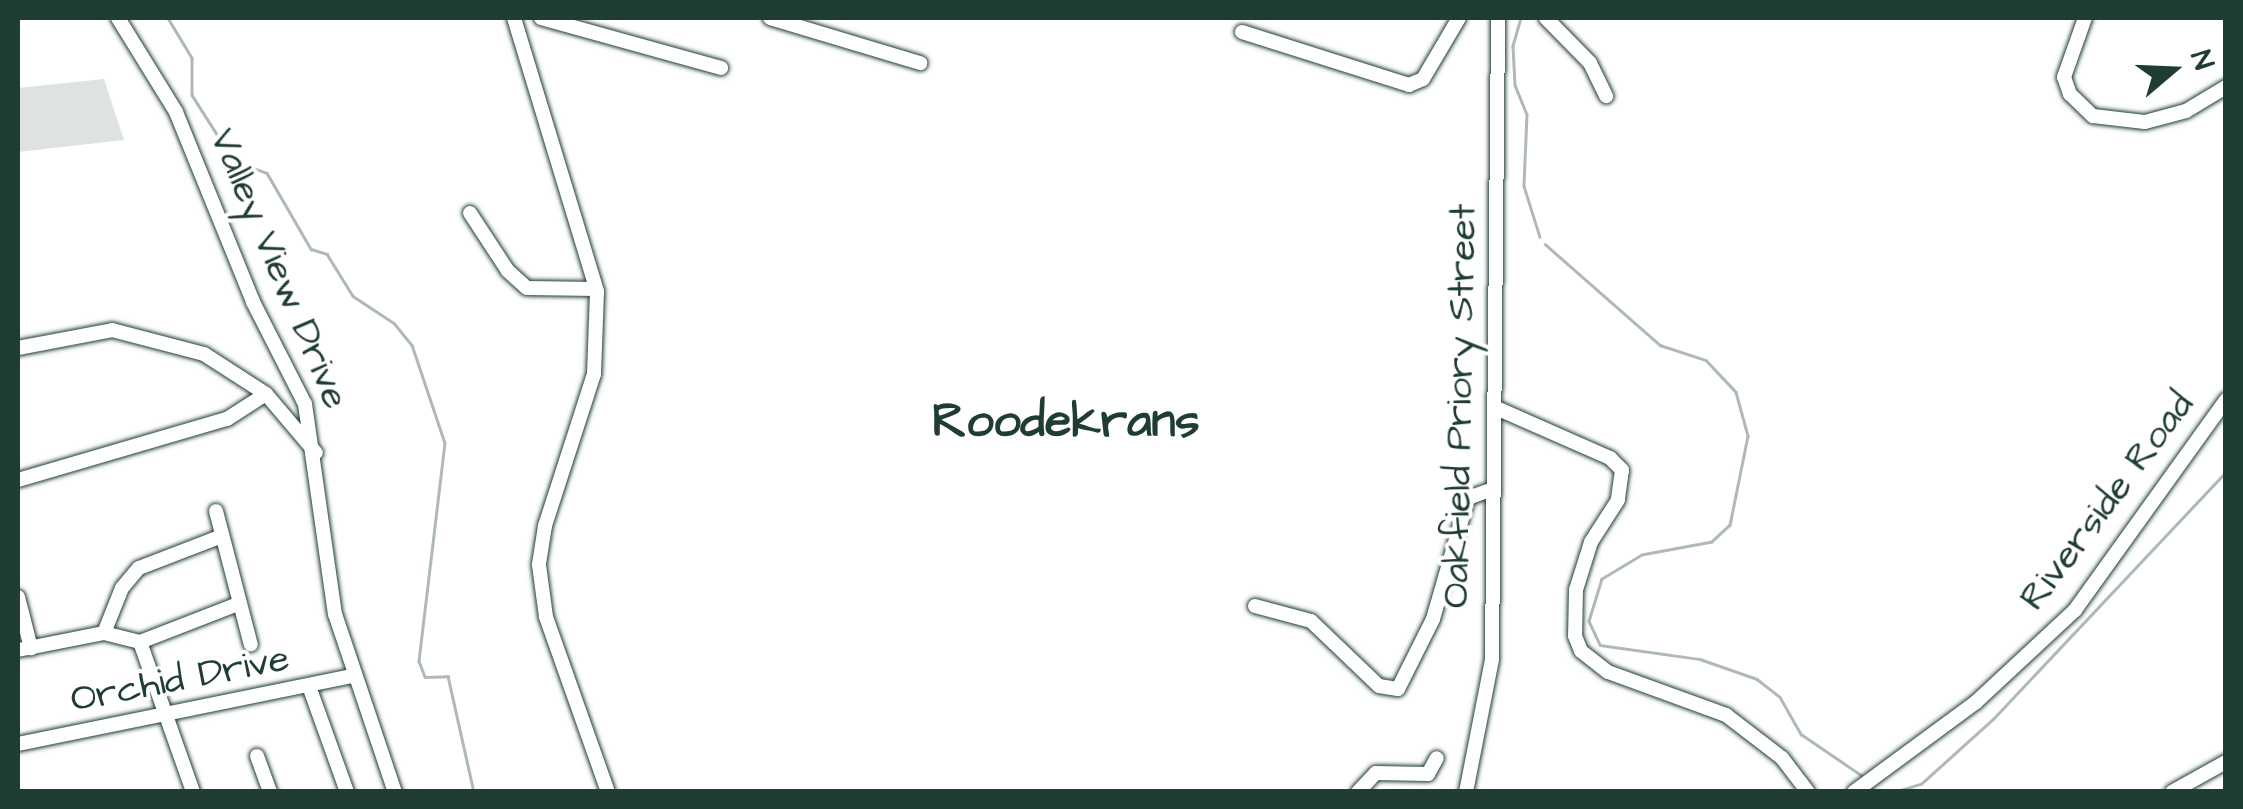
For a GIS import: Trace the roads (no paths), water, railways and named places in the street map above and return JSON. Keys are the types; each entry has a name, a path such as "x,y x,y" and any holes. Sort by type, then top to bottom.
{"street":[{"name":"Valley View Drive","path":"118,18 176,112 246,287 305,404 316,453 328,586 353,676 395,792"},
{"path":"516,18 596,289 594,374 545,526 539,565 546,617 608,792"},
{"path":"541,18 721,68"},
{"path":"770,18 920,63"},
{"path":"1242,32 1410,85 1423,79 1459,18"},
{"name":"Oakfield Priory Street","path":"1466,792 1488,699 1498,18"},
{"path":"1546,18 1590,62 1606,96"},
{"path":"2085,18 2064,77 2070,94 2093,116 2146,122 2186,111 2226,88"},
{"path":"470,213 508,271 527,288 596,289"},
{"path":"18,348 112,330 204,354 266,394 316,453"},
{"path":"18,480 227,420 266,394"},
{"name":"Riverside Road","path":"1854,792 1976,702 2075,610 2226,400"},
{"path":"1494,406 1610,458 1622,470 1618,500 1591,542 1576,590 1574,636 1581,652 1608,672 1726,716 1782,758 1808,792"},
{"path":"1255,606 1311,621 1371,680 1393,692 1432,619 1468,498 1493,490"},
{"path":"216,512 238,604 250,622 251,645"},
{"path":"104,633 122,588 139,568 222,536"},
{"path":"18,597 24,649 104,633 140,642 238,604"},
{"path":"140,642 193,792"},
{"name":"Orchid Drive","path":"18,744 310,688 353,676"},
{"path":"310,688 346,792"},
{"path":"257,756 270,792"},
{"path":"1358,792 1376,773 1428,774 1437,758"},
{"path":"2172,792 2226,762"}],"waterway":[{"path":"168,18 192,58 192,95 234,161 267,173 311,249 327,254 353,296 394,323 412,345 445,443 419,661 425,677 448,676 474,792"},
{"path":"1521,18 1513,46 1515,85 1527,114 1524,186 1540,237"},
{"path":"1545,244 1660,345 1706,360 1736,392 1748,436 1730,525 1712,542 1642,555 1602,579 1589,621 1600,645 1700,659 1757,679 1780,697 1801,734 1861,775"},
{"path":"1894,792 1921,784 1993,719 2226,472"}],"district":[{"name":"Roodekrans","path":"1066,423"}]}
